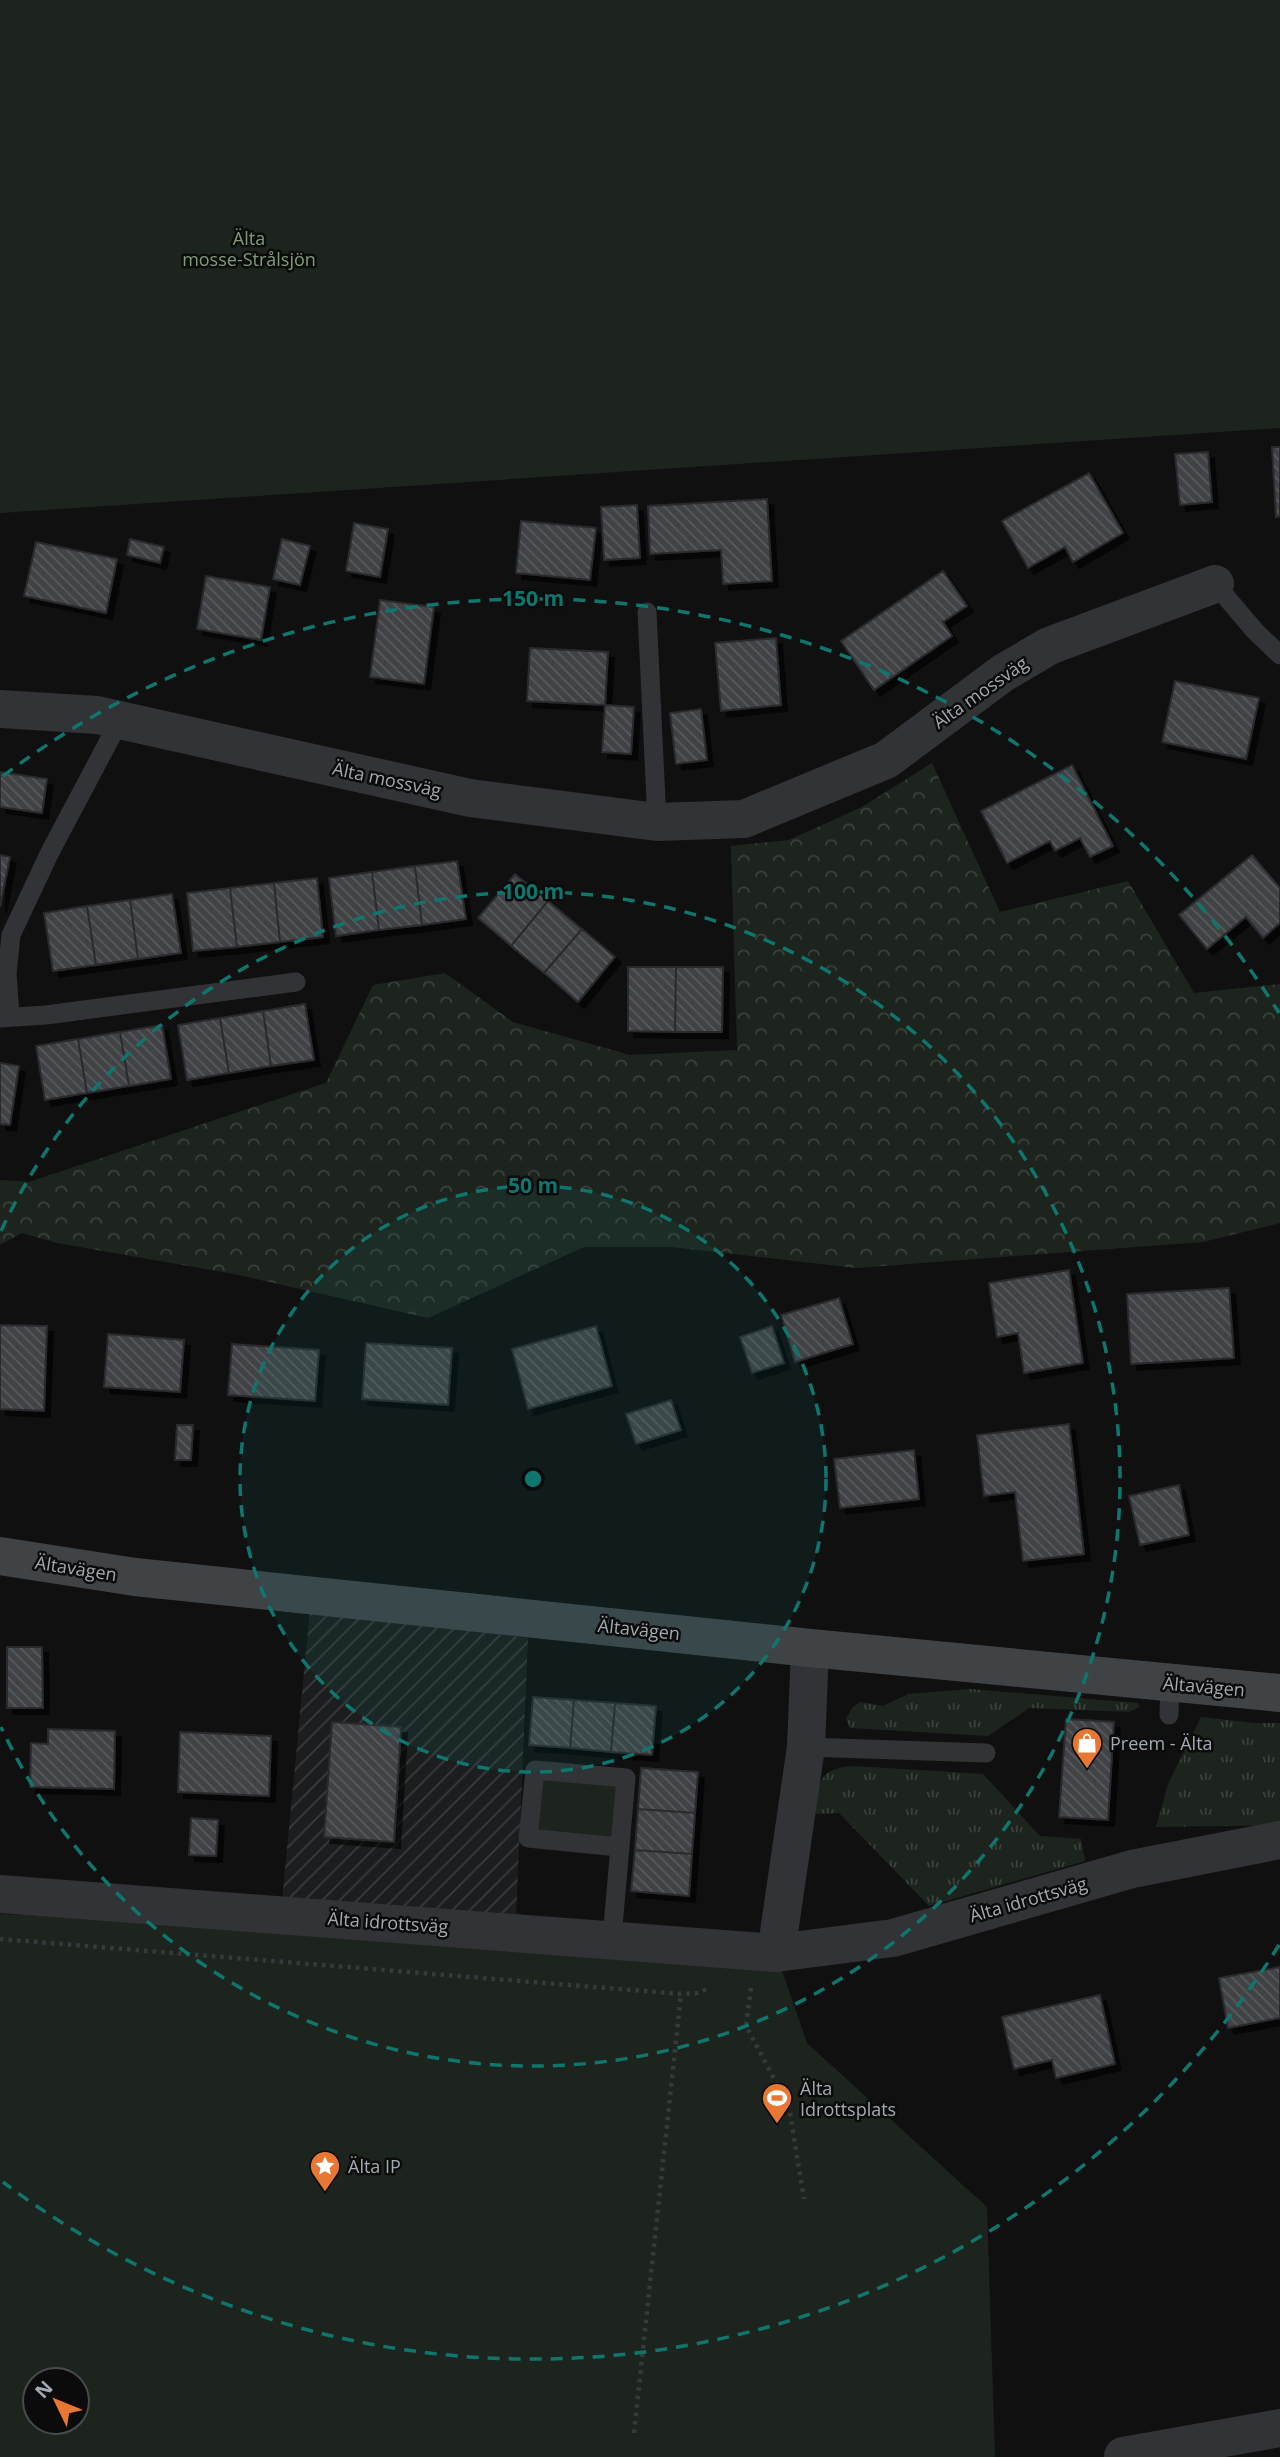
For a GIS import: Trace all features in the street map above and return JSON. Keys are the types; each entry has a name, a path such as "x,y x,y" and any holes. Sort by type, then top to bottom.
{"main road":[{"name":"Ältavägen","path":"0,1556 135,1577 810,1648 1170,1699 1280,1693"}],"street":[{"name":"Älta mossväg","path":"0,709 97,715 471,798 657,822 744,819 886,760 1003,673 1049,646 1214,583"},
{"path":"776,1953 806,1747 810,1648"},
{"name":"Älta idrottsväg","path":"0,1894 612,1938 776,1953 893,1937 1132,1870 1280,1840"},
{"path":"1123,2456 1280,2428"}],"lane":[{"name":"Älta mossväg","path":"1214,583 1255,631 1280,655"},
{"path":"647,612 657,822"},
{"path":"121,720 50,852 11,935 5,1016 46,1015 296,982"},
{"path":"806,1747 986,1753"},
{"path":"612,1938 626,1778 535,1770 528,1838 619,1847"}],"path":[{"path":"0,1939 681,1994 697,1993 723,1983"},
{"path":"776,1953 753,1970 746,2026 789,2107 804,2199"},
{"path":"634,2433 681,1994"}],"shaded area":[{"path":"310,1610 528,1638 516,1920 282,1900"}],"green space":[{"name":"Älta mosse-Strålsjön","path":"0,0 1280,0 1280,428 0,513"},
{"path":"932,763 1000,912 1128,881 1194,993 1280,984 1280,1223 1203,1242 856,1268 671,1247 584,1247 428,1318 234,1274 57,1243 22,1233 0,1245 0,1180 29,1182 326,1083 373,985 445,973 513,1022 630,1055 737,1050 731,846 789,840 862,807"},
{"path":"971,1689 1138,1703 1140,1707 1129,1712 1029,1708 988,1736 850,1728 846,1719 852,1708 860,1702 883,1706 908,1694"},
{"path":"1201,1717 1280,1723 1280,1825 1156,1827 1168,1784"},
{"path":"854,1766 983,1774 1040,1836 1081,1839 1085,1861 929,1906 839,1813 816,1814 817,1793 822,1779 833,1770"},
{"path":"539,1775 621,1784 615,1842 533,1834"},
{"path":"0,1914 560,1936 776,1953 807,2043 987,2207 995,2457 0,2457"}],"building":[{"path":"1272,447 1280,447 1280,516 1276,517"},
{"path":"1208,452 1212,502 1180,505 1175,454"},
{"path":"1089,473 1123,533 1073,562 1065,547 1028,568 1002,521"},
{"path":"767,499 772,581 723,584 721,550 650,554 648,506"},
{"path":"637,505 640,558 604,560 601,507"},
{"path":"521,521 596,528 590,580 516,573"},
{"path":"354,523 388,529 380,577 346,571"},
{"path":"130,539 164,547 160,563 127,555"},
{"path":"282,539 310,546 300,585 273,579"},
{"path":"36,542 117,559 106,613 24,596"},
{"path":"943,571 967,606 943,622 952,636 874,690 841,641"},
{"path":"206,576 270,587 261,640 197,629"},
{"path":"380,600 434,607 424,684 370,677"},
{"path":"776,638 781,705 721,711 715,643"},
{"path":"530,648 608,652 605,705 527,701"},
{"path":"1175,681 1259,698 1246,759 1162,742"},
{"path":"605,705 634,707 631,754 602,752"},
{"path":"701,709 707,760 676,764 670,713"},
{"path":"1072,765 1113,846 1090,857 1080,838 1055,851 1050,841 1007,863 981,811"},
{"path":"0,772 47,779 42,813 0,807"},
{"path":"0,855 10,857 0,907"},
{"path":"1252,855 1280,888 1280,923 1263,938 1246,917 1207,949 1179,915"},
{"path":"457,861 466,919 422,925 415,866"},
{"path":"415,866 422,925 379,930 372,872"},
{"path":"372,872 379,930 336,936 329,878"},
{"path":"515,874 548,901 511,946 478,918"},
{"path":"317,878 323,937 280,942 274,883"},
{"path":"274,883 280,942 237,947 230,888"},
{"path":"230,888 237,947 193,951 187,893"},
{"path":"172,894 181,953 138,959 130,900"},
{"path":"130,900 138,959 96,965 87,906"},
{"path":"548,901 582,929 544,973 511,946"},
{"path":"87,906 96,965 53,971 44,913"},
{"path":"582,929 615,957 578,1002 544,973"},
{"path":"628,967 676,967 675,1032 628,1031"},
{"path":"676,967 723,967 722,1032 675,1032"},
{"path":"305,1004 314,1060 271,1066 263,1011"},
{"path":"263,1011 271,1066 229,1073 220,1018"},
{"path":"220,1018 229,1073 187,1080 178,1025"},
{"path":"162,1025 171,1079 129,1086 120,1032"},
{"path":"120,1032 129,1086 87,1093 78,1039"},
{"path":"78,1039 87,1093 45,1100 36,1046"},
{"path":"0,1063 19,1066 10,1125 0,1124"},
{"path":"1069,1270 1083,1363 1024,1373 1018,1333 997,1337 989,1283"},
{"path":"1229,1288 1234,1358 1131,1364 1127,1294"},
{"path":"839,1298 853,1344 795,1362 781,1315"},
{"path":"0,1325 47,1326 44,1411 0,1409"},
{"path":"596,1326 612,1386 528,1409 512,1349"},
{"path":"772,1326 784,1363 752,1373 740,1337"},
{"path":"108,1334 184,1340 180,1392 104,1387"},
{"path":"366,1343 452,1348 448,1405 362,1399"},
{"path":"232,1344 319,1350 315,1401 228,1395"},
{"path":"671,1400 681,1430 636,1444 626,1414"},
{"path":"1069,1424 1084,1554 1023,1561 1015,1492 984,1496 977,1435"},
{"path":"177,1425 193,1425 191,1460 175,1460"},
{"path":"914,1450 919,1499 840,1508 834,1459"},
{"path":"1179,1485 1189,1535 1140,1545 1129,1496"},
{"path":"7,1647 42,1647 43,1708 7,1708"},
{"path":"533,1697 574,1700 570,1748 529,1745"},
{"path":"574,1700 615,1703 611,1752 570,1748"},
{"path":"615,1703 656,1706 652,1755 611,1752"},
{"name":"Preem - Älta","path":"1066,1719 1114,1722 1108,1820 1059,1817"},
{"path":"332,1722 401,1727 394,1842 324,1837"},
{"path":"48,1729 115,1731 114,1789 30,1787 31,1743 48,1744"},
{"path":"180,1732 271,1736 269,1796 178,1792"},
{"path":"641,1768 698,1772 695,1813 638,1809"},
{"path":"638,1809 695,1813 692,1854 635,1850"},
{"path":"191,1818 218,1820 216,1856 189,1855"},
{"path":"635,1850 692,1854 689,1896 631,1891"},
{"path":"1280,1967 1280,2018 1228,2028 1219,1978"},
{"path":"1100,1995 1115,2064 1056,2078 1052,2060 1014,2069 1002,2017"}],"place":[{"name":"Preem - Älta","path":"1087,1770"},
{"name":"Älta Idrottsplats","path":"777,2125"},
{"name":"Älta IP","path":"325,2193"}]}
